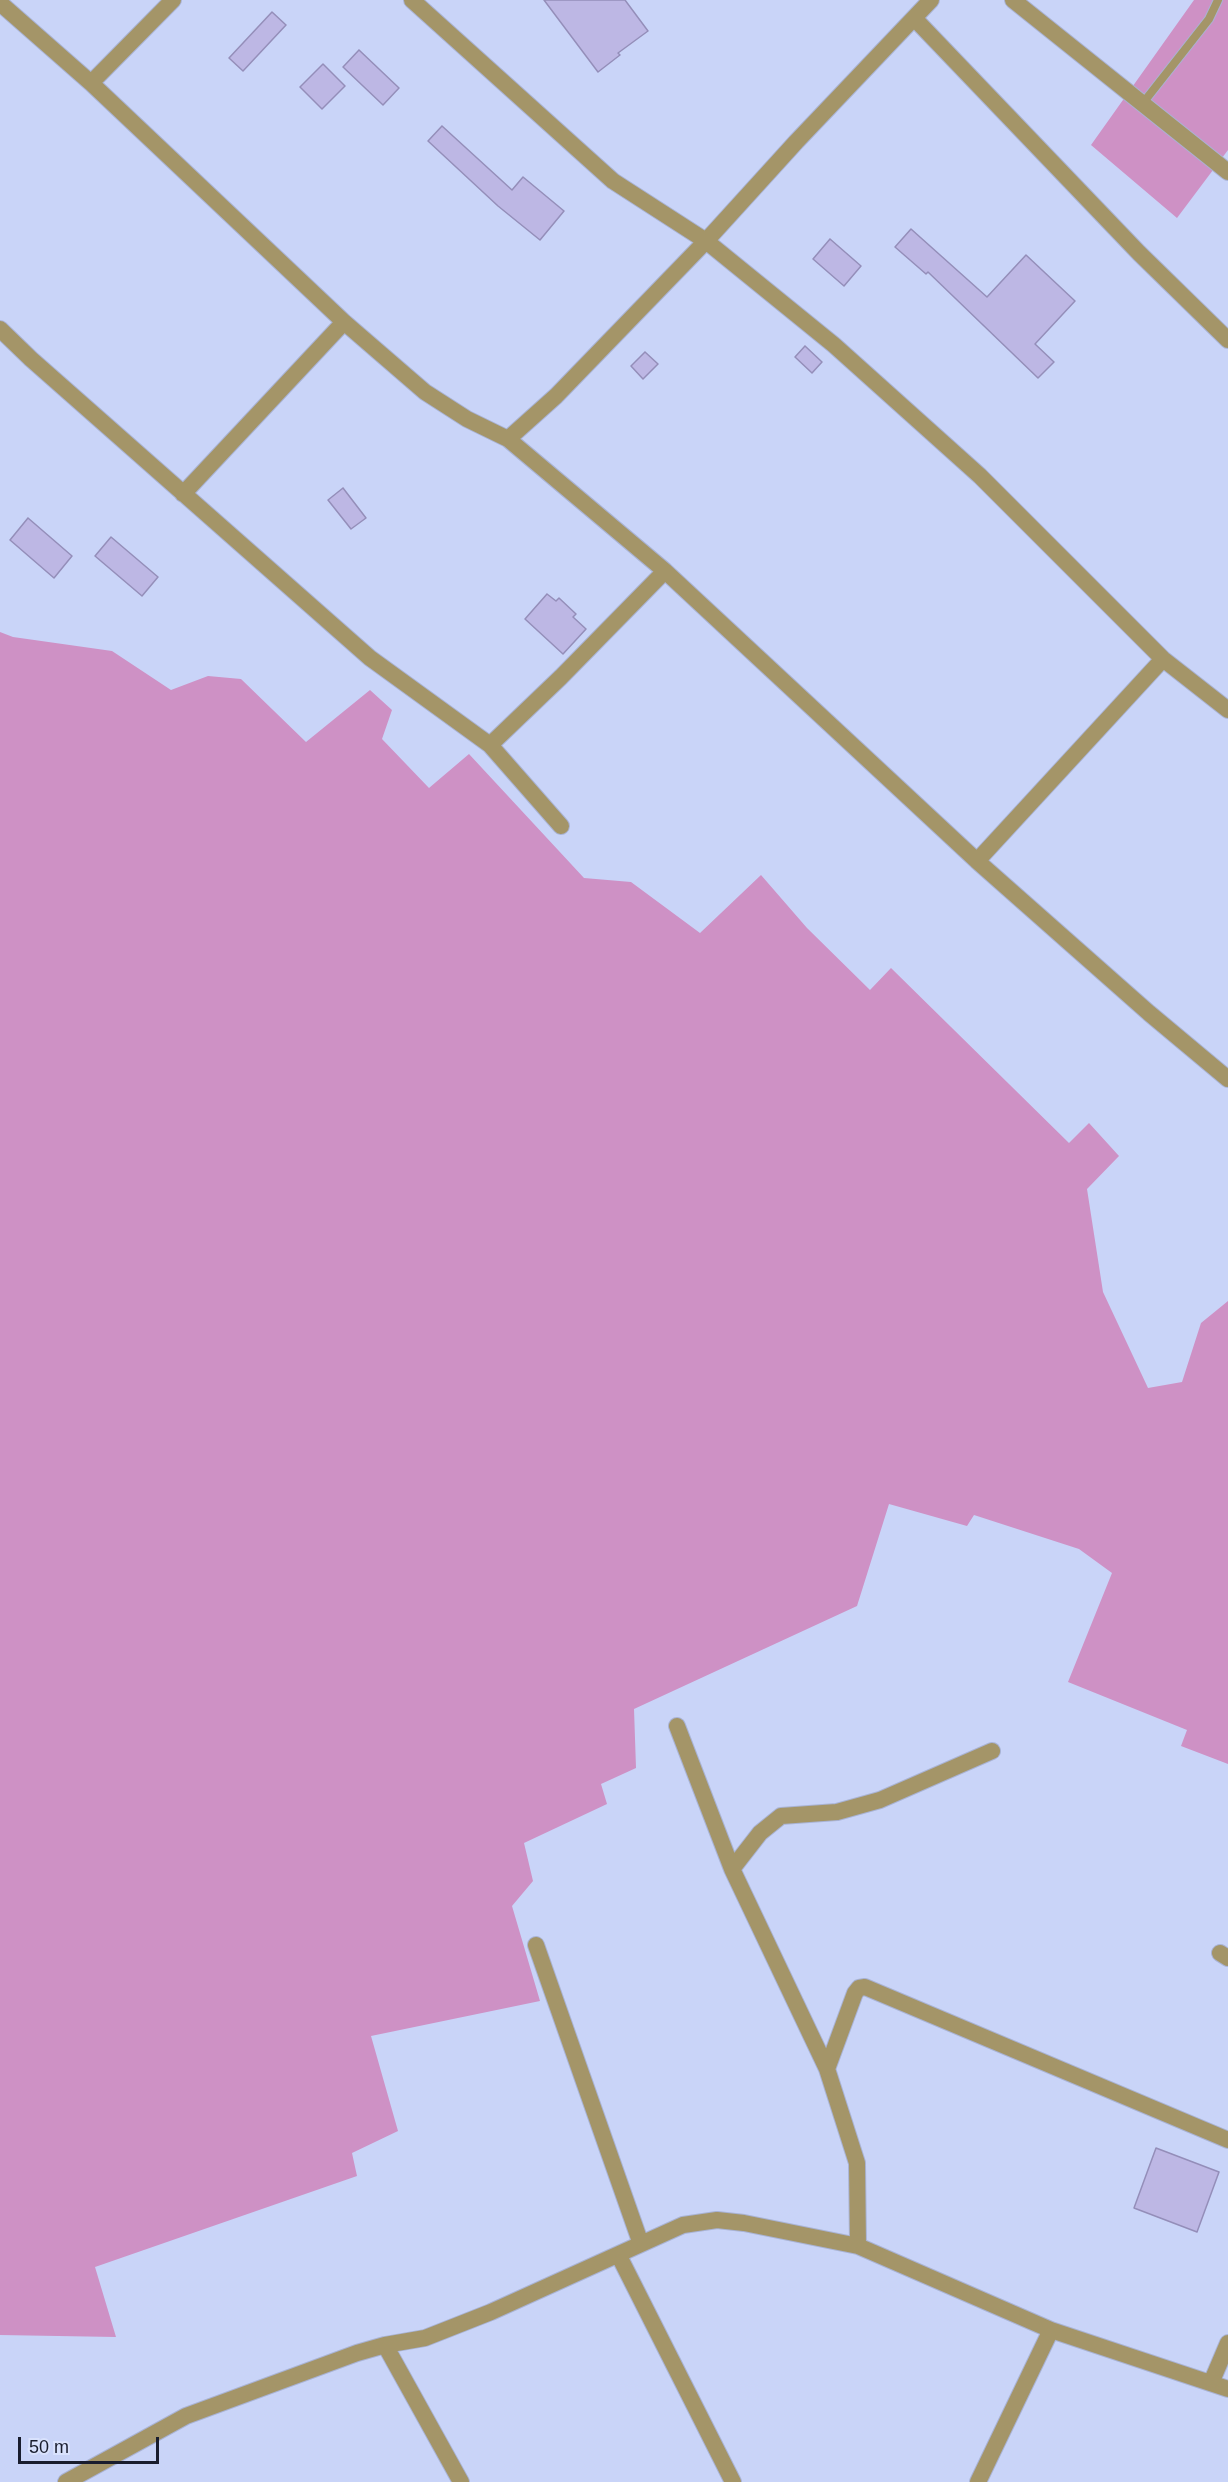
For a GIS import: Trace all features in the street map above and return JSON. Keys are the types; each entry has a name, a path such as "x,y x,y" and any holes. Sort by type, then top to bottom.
{"street":[{"path":"90,83 172,0"},
{"path":"412,0 613,180 706,241 834,345 980,477 1164,659 1228,710"},
{"path":"508,439 555,396 706,241 795,142 931,0"},
{"path":"1013,0 1228,172"},
{"path":"3,12 90,83 344,322 425,392 467,420 508,439 665,571 977,861 1149,1013 1228,1079"},
{"path":"914,18 1139,253 1228,340"},
{"path":"183,494 344,322"},
{"path":"0,329 370,658 490,745 561,826"},
{"path":"490,745 561,677 665,571"},
{"path":"977,861 1164,659"},
{"path":"677,1726 732,1869 827,2069 856,2163 858,2246"},
{"path":"732,1869 760,1833 781,1816 837,1812 880,1800 992,1751"},
{"path":"536,1945 641,2244"},
{"path":"827,2069 855,1993 865,1987 1228,2140"},
{"path":"66,2482 186,2416 385,2344 425,2338 619,2256 683,2225 717,2220 744,2223 858,2246 1051,2330 1228,2389"},
{"path":"619,2256 733,2482"},
{"path":"978,2482 1051,2330"},
{"path":"1211,2383 1228,2343"},
{"path":"385,2344 460,2482"}],"lane":[{"path":"1143,104 1209,19 1218,0"}],"shaded area":[{"path":"1194,0 1228,0 1228,150 1177,218 1091,145"},
{"path":"0,632 13,637 112,651 171,690 208,676 241,679 306,742 370,690 392,710 382,739 429,788 469,754 584,878 631,882 700,933 761,875 807,928 870,990 891,968 1069,1143 1089,1123 1119,1156 1087,1189 1103,1292 1148,1388 1182,1382 1201,1323 1228,1301 1228,1764 1181,1746 1187,1730 1068,1682 1112,1573 1079,1549 974,1515 967,1526 889,1504 857,1606 634,1709 636,1768 601,1784 607,1804 524,1843 533,1881 512,1906 540,2001 371,2036 398,2131 352,2153 357,2176 95,2267 116,2337 0,2335"}],"building":[{"path":"544,0 625,0 648,31 618,53 620,55 598,72"},
{"path":"272,12 286,25 243,71 229,58"},
{"path":"359,50 399,88 383,105 343,67"},
{"path":"323,64 345,86 322,109 300,87"},
{"path":"442,126 512,190 523,177 564,211 540,240 498,206 428,141"},
{"path":"911,229 987,297 1026,255 1075,301 1035,344 1054,362 1038,378 928,272 926,274 895,247"},
{"path":"830,239 861,266 844,286 813,259"},
{"path":"805,346 822,362 812,373 795,357"},
{"path":"645,352 658,364 643,379 631,366"},
{"path":"343,488 366,518 351,529 328,500"},
{"path":"28,518 72,556 54,578 10,540"},
{"path":"111,537 158,577 142,596 95,556"},
{"path":"547,594 556,601 559,598 576,614 573,617 586,629 563,654 525,619"},
{"path":"1156,2148 1219,2172 1197,2232 1134,2208"}]}
